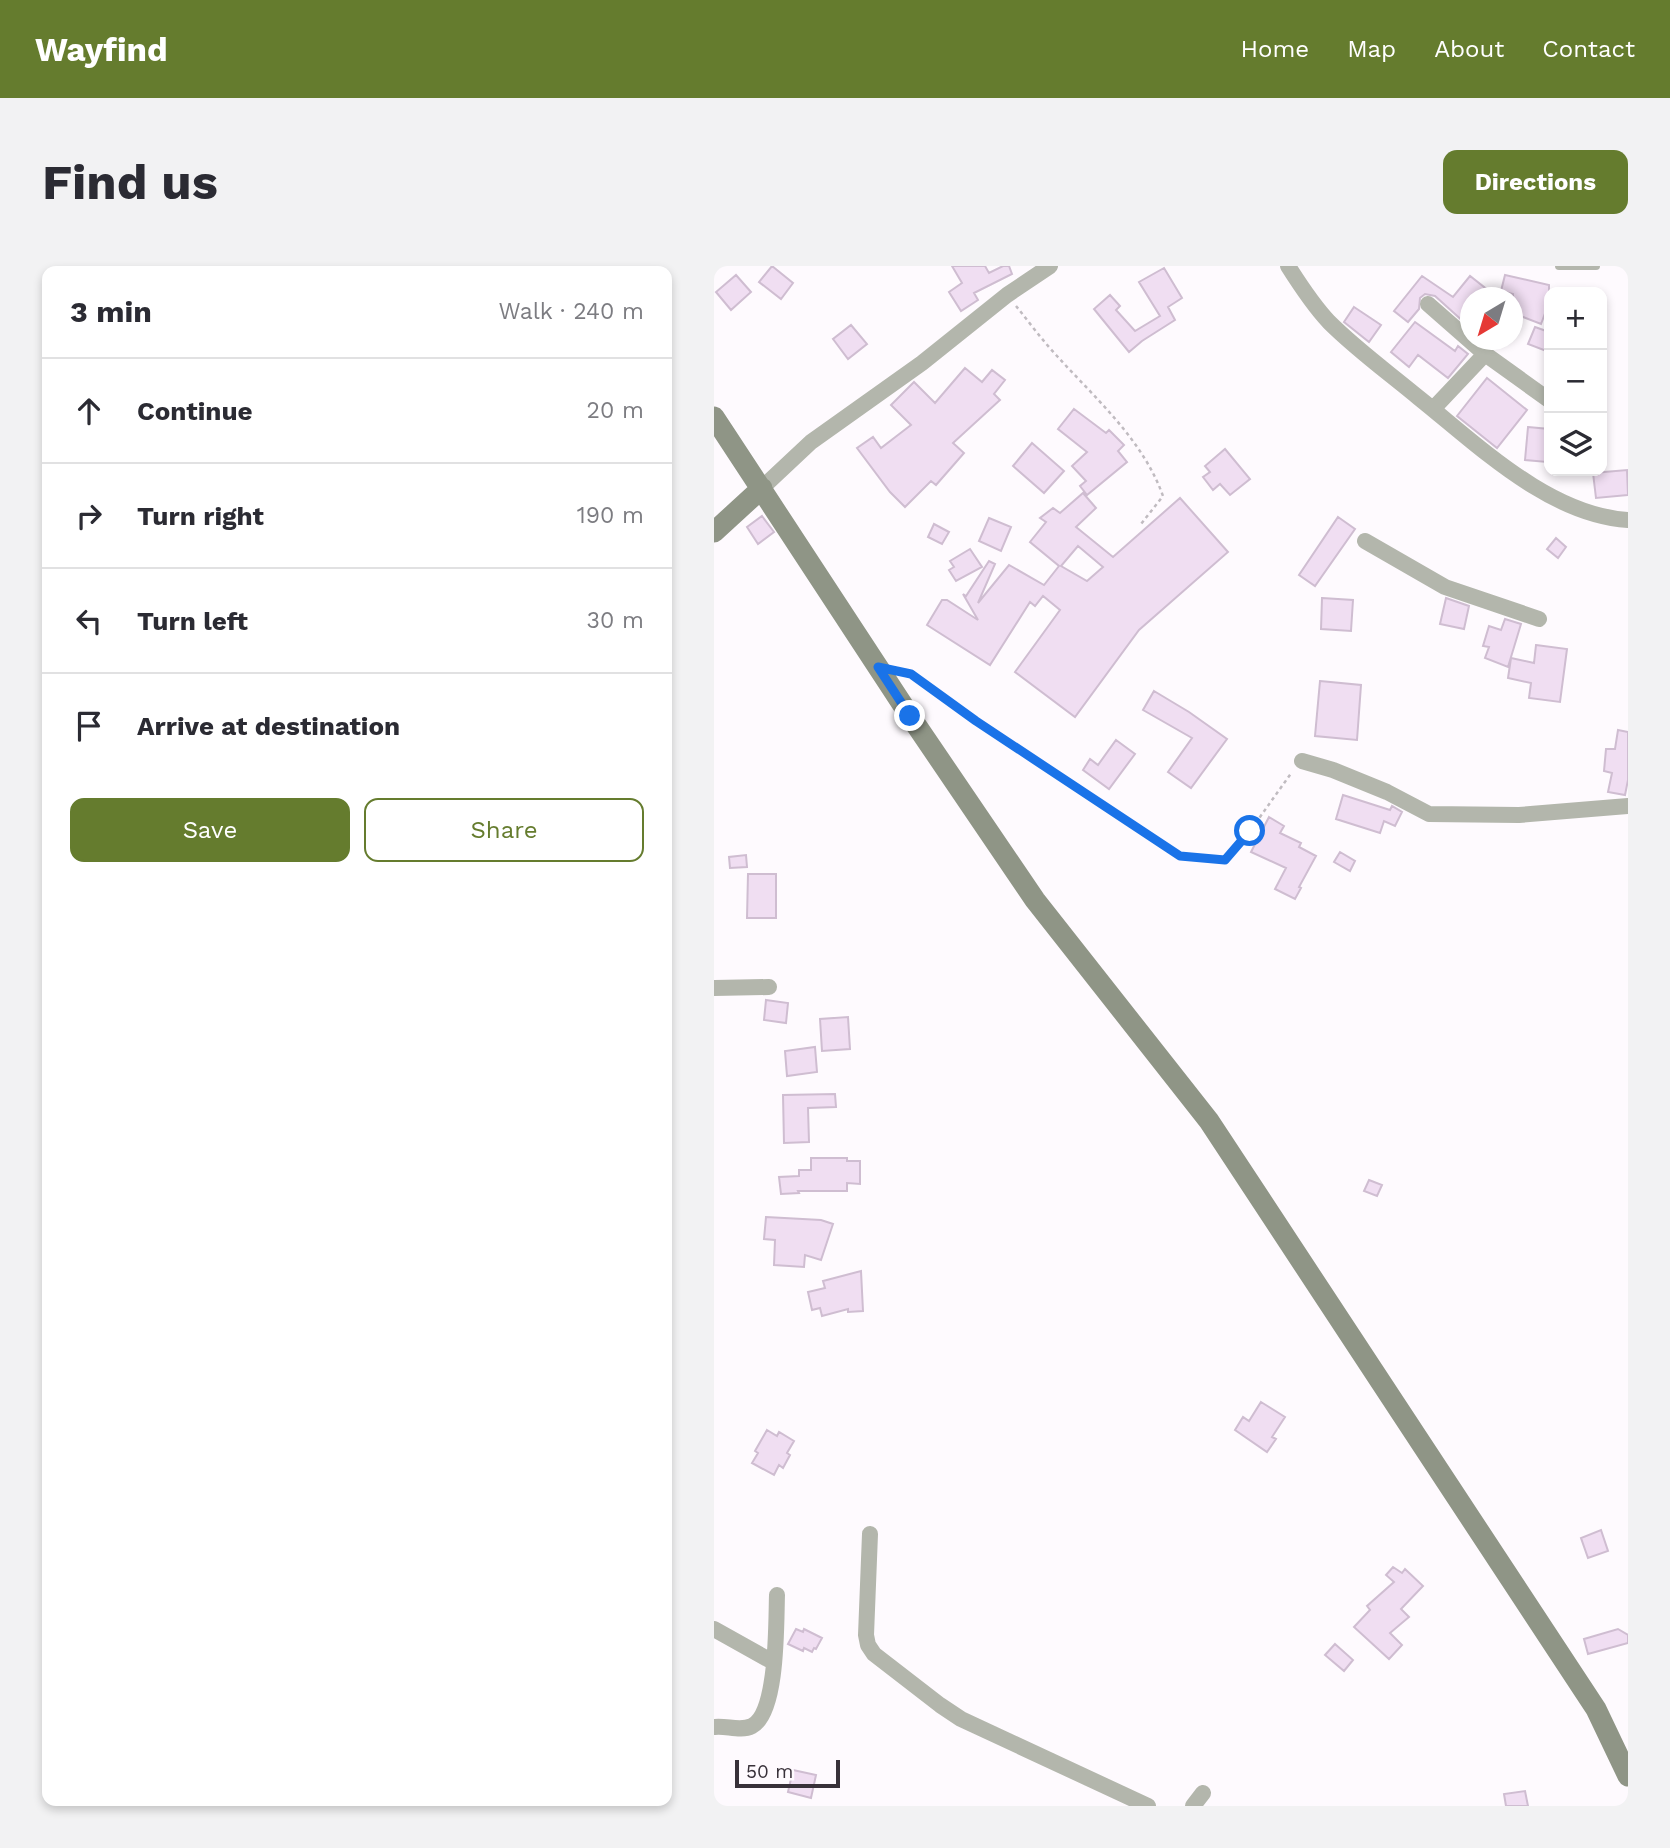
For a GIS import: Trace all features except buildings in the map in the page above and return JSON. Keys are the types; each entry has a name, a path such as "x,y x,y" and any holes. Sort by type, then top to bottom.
{"street":[{"path":"714,532 811,442 922,363 1007,295 1050,266"},
{"path":"1288,266 1329,321 1361,351 1520,477 1561,501 1604,518 1628,520"},
{"path":"1428,304 1485,354 1544,396"},
{"path":"1433,409 1485,354"},
{"path":"714,417 1035,900 1209,1121 1596,1709 1628,1776"},
{"path":"1365,541 1445,587 1539,619"},
{"path":"1302,761 1333,770 1387,792 1429,814 1519,815 1628,806"},
{"path":"714,988 769,987"},
{"path":"870,1534 866,1635 874,1654 930,1698 961,1718 1148,1806"},
{"path":"714,1727 753,1726 761,1716 768,1701 777,1595"},
{"path":"714,1629 773,1662"}],"lane":[{"path":"1559,266 1596,266"}],"path":[{"path":"1007,295 1054,353 1130,438 1154,472 1163,496 1141,524"},
{"path":"878,667 911,674 976,721 1180,856 1225,860 1302,761"}],"route":[{"path":"910,716 878,667 911,674 976,721 1180,856 1225,860 1250,831"}]}
